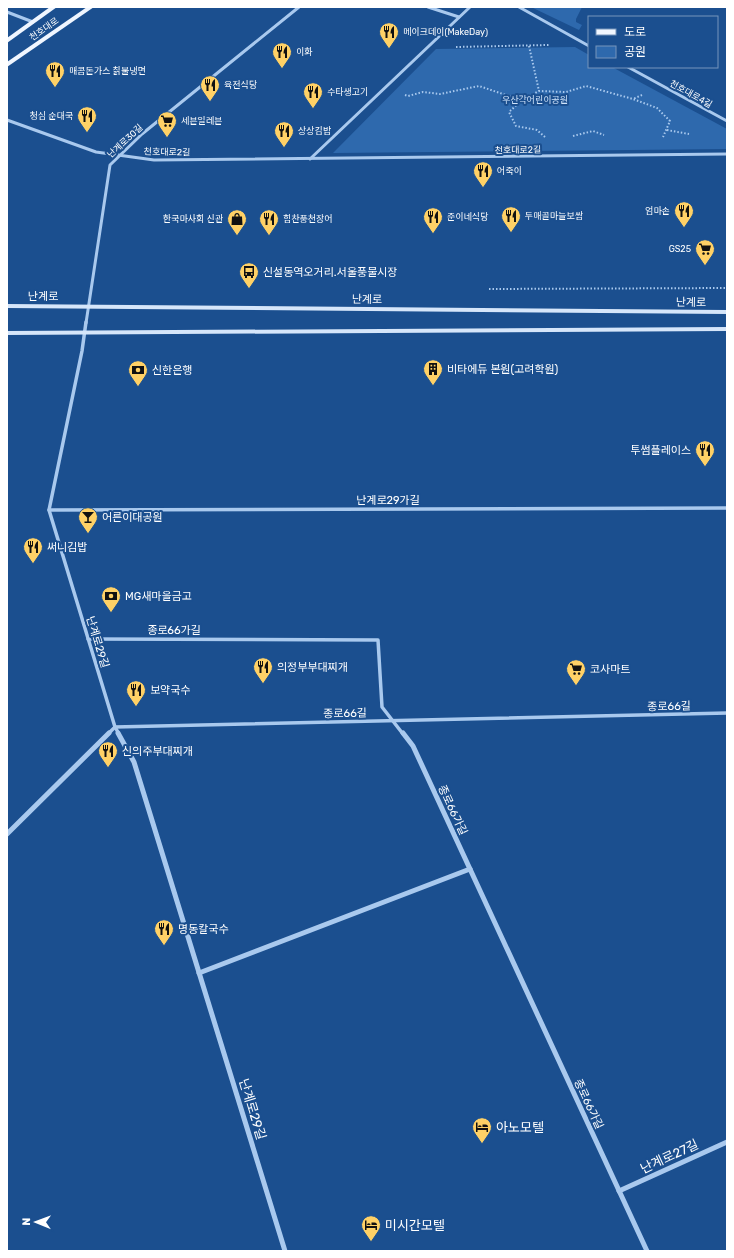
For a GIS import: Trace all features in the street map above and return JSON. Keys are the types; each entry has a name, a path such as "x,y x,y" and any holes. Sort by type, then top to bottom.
{"main road":[{"name":"천호대로","path":"7,41 54,7"},
{"name":"천호대로","path":"7,65 91,7"},
{"name":"난계로","path":"7,306 727,312"},
{"path":"7,333 727,329"}],"street":[{"name":"난계로30길","path":"88,306 110,165 142,134 299,7"},
{"path":"428,7 459,17"},
{"path":"310,159 470,7"},
{"path":"519,7 588,45"},
{"name":"천호대로","path":"7,12 33,22"},
{"name":"천호대로4길","path":"630,68 727,121"},
{"name":"천호대로2길","path":"7,120 96,152 154,160 727,154"},
{"name":"난계로29길","path":"88,306 85,333 49,510 115,727 134,762 285,1251"},
{"name":"난계로29가길","path":"49,510 727,508"},
{"name":"종로66가길","path":"88,639 378,640 382,707 413,746 647,1251"},
{"name":"종로66길","path":"115,727 727,713"},
{"path":"7,834 115,727"},
{"path":"199,973 470,869"},
{"name":"난계로27길","path":"619,1191 727,1142"}],"path":[{"path":"428,47 551,45"},
{"path":"529,46 539,91"},
{"path":"401,94 408,96 423,92 440,94 479,86 522,100"},
{"path":"548,139 537,130 516,126 509,112 522,100 539,91 566,92 586,86 611,92 657,108 670,121 664,137 657,138"},
{"path":"633,100 662,86"},
{"path":"572,136 593,131 607,137"}],"green space":[{"path":"531,7 582,7 576,22 582,25 579,30"},
{"name":"우산각어린이공원","path":"575,47 588,54 588,68 614,68 727,129 727,149 333,153 436,49"}],"place":[{"name":"메이크데이(MakeDay)","path":"389,49"},
{"name":"이화","path":"282,69"},
{"name":"매콤돈가스 칡불냉면","path":"55,88"},
{"name":"육전식당","path":"210,102"},
{"name":"수타생고기","path":"313,109"},
{"name":"청심 순대국","path":"87,133"},
{"name":"세븐일레븐","path":"167,138"},
{"name":"상상김밥","path":"284,148"},
{"name":"어죽이","path":"483,188"},
{"name":"엄마손","path":"684,228"},
{"name":"두매골마늘보쌈","path":"511,233"},
{"name":"준이네식당","path":"433,234"},
{"name":"한국마사회 신관","path":"237,236"},
{"name":"힘찬풍천장어","path":"269,236"},
{"name":"GS25","path":"705,266"},
{"name":"신설동역오거리.서울풍물시장","path":"249,289"},
{"name":"비타에듀 본원(고려학원)","path":"433,386"},
{"name":"신한은행","path":"138,387"},
{"name":"투썸플레이스","path":"705,467"},
{"name":"어른이대공원","path":"88,534"},
{"name":"써니김밥","path":"33,564"},
{"name":"MG새마을금고","path":"111,613"},
{"name":"의정부부대찌개","path":"263,684"},
{"name":"코사마트","path":"576,686"},
{"name":"보약국수","path":"136,707"},
{"name":"신의주부대찌개","path":"108,768"},
{"name":"명동칼국수","path":"164,946"},
{"name":"아노모텔","path":"482,1144"},
{"name":"미시간모텔","path":"371,1242"}]}
